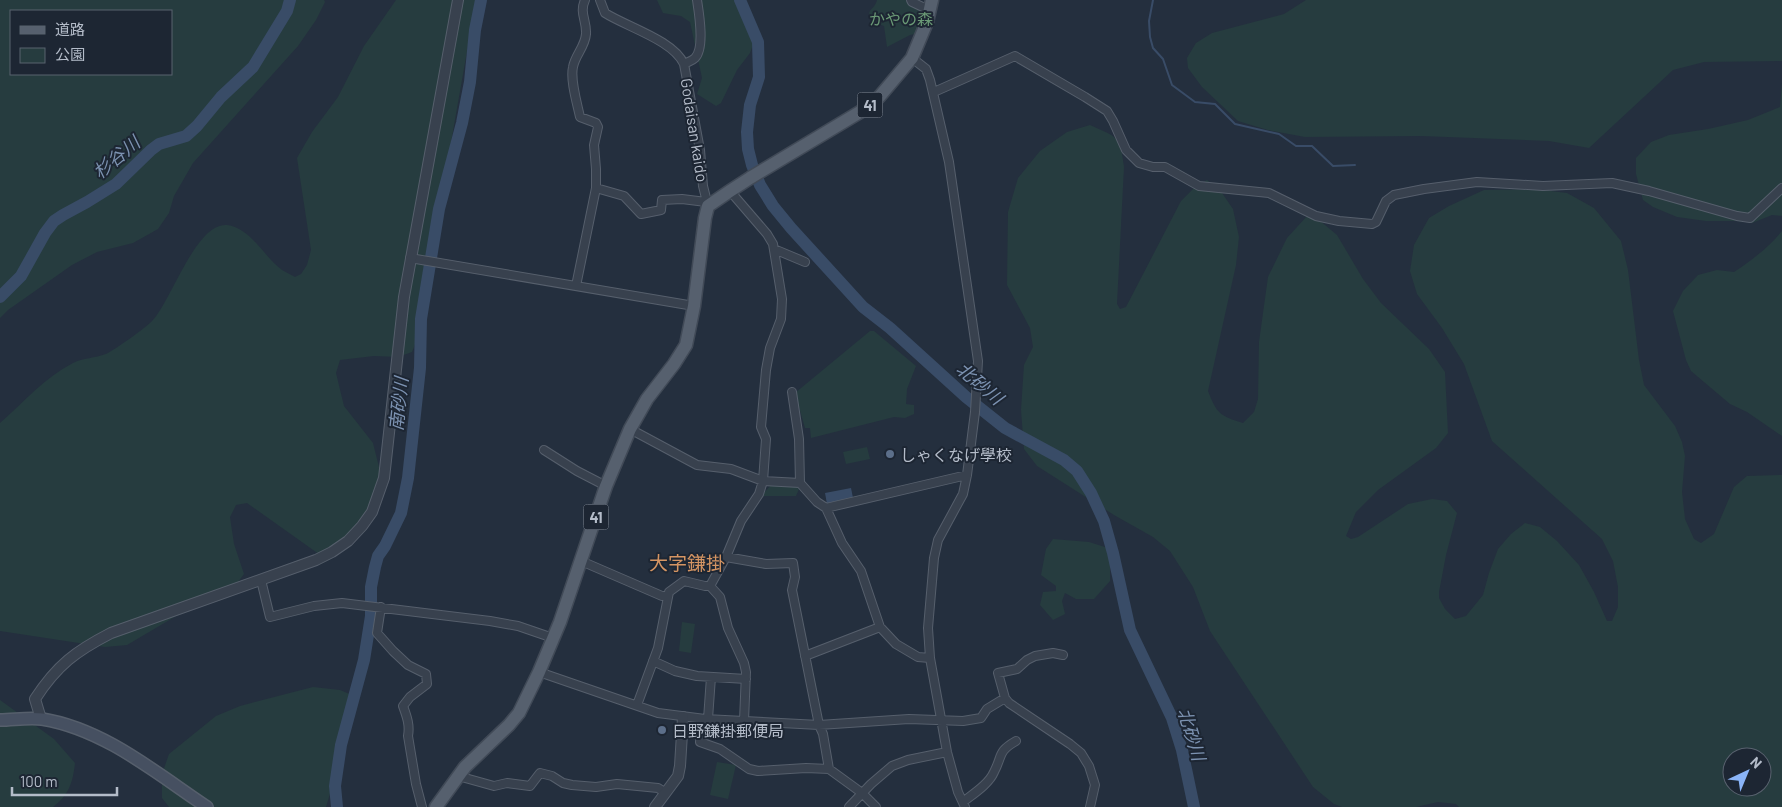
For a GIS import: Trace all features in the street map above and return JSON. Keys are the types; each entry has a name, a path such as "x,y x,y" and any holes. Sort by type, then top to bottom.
{"main road":[{"name":"41","path":"436,807 465,766 514,719 539,672 553,638 606,486 630,429 647,399 686,345 694,306 707,204 870,106 903,71 912,58 922,36 931,5"},
{"path":"0,720 41,719 72,727 119,748 207,807"}],"street":[{"path":"41,719 35,699 48,679 67,660 88,645 112,634 332,552 348,541 372,512 384,478 398,342 410,258 458,0"},
{"path":"576,286 596,188 594,144 598,127 596,123 580,117 572,75 575,60 586,37 586,28 581,13 585,0"},
{"path":"600,0 605,13 651,35 682,59 684,64"},
{"name":"Godaisan kaido","path":"697,0 700,34 699,50 695,58 684,64 700,150 703,186 707,204"},
{"path":"911,0 931,5"},
{"path":"934,92 1015,56 1107,111 1126,150 1139,163 1149,167 1165,167 1199,186 1269,193 1316,216 1349,222 1372,224 1376,222 1386,201 1394,195 1477,182 1543,186 1612,183 1649,191 1736,216 1750,218 1782,188"},
{"path":"912,58 926,69 934,92 949,162 978,361 975,412 967,475 963,494 938,540 934,558 928,628 930,658 947,752 955,782 964,804 989,780 1001,752 1016,741"},
{"path":"596,188 624,196 641,214 661,210 662,200 682,199 707,204"},
{"path":"710,586 726,557 737,528 753,504 764,481 766,439 761,427 765,379 770,348 781,319 782,299 774,248 767,234 730,191"},
{"path":"774,248 805,262"},
{"path":"410,258 694,306"},
{"path":"792,392 799,438 800,483"},
{"path":"630,429 697,465 731,469 764,481 800,483 826,508 842,543 861,571 880,627 896,644 918,657 930,658"},
{"path":"544,450 577,471 606,486"},
{"path":"826,508 967,475"},
{"path":"726,557 766,564 793,563 795,577 792,590 802,632 804,656 819,726 824,734 829,769"},
{"path":"581,561 662,596 667,596"},
{"path":"261,580 270,617 314,606 342,603 490,621 518,626 553,638"},
{"path":"637,705 658,648 669,592 684,581 710,586"},
{"path":"710,586 722,602 728,628 744,663 746,679 744,721"},
{"path":"380,607 377,633 408,665 426,674 427,684 410,697 403,706 408,720 408,736 422,807"},
{"path":"804,656 880,627"},
{"path":"1063,655 1053,653 1036,656 1027,660 1017,669 998,673 1005,698 1009,703 1081,753 1094,777 1095,785 1090,807"},
{"path":"653,661 675,671 711,678 746,679"},
{"path":"539,672 658,713 705,719 819,726 909,719 963,722 981,718 987,709 1005,698"},
{"path":"711,678 700,742 720,749 749,769 758,771 806,768 829,769 862,793 876,807"},
{"path":"656,807 678,776 683,716"},
{"path":"849,807 892,766 908,760 947,752"},
{"path":"458,776 494,786 507,783 530,786 540,773 545,773 562,783 572,785 596,787 617,784 658,788 666,793"}],"green space":[{"path":"0,0 324,0 325,2 316,20 298,46 193,163 174,196 169,213 158,229 133,243 97,252 72,265 8,310 0,318"},
{"path":"396,0 476,0 416,342 412,352 398,357 374,356 340,360 336,373 344,406 373,443 381,475 377,501 350,540 323,557 247,503 236,505 230,517 234,544 244,574 232,590 200,602 127,645 105,647 0,631 0,423 43,383 63,369 77,361 106,354 149,324 159,311 195,249 205,236 216,227 227,225 236,227 250,237 282,270 295,277 301,274 307,265 311,250 297,158 312,132 338,97 364,46"},
{"path":"657,0 738,0 755,39 750,53 737,70 721,103 716,106 697,94 702,78 690,22 681,16 663,13"},
{"name":"かやの森","path":"877,0 908,0 922,8 919,33 910,35 887,47 884,26 874,22 869,13"},
{"path":"1306,0 1782,0 1782,61 1704,62 1673,70 1589,148 1549,141 1421,136 1305,137 1268,130 1238,121 1202,87 1188,68 1187,58 1196,43 1212,33 1284,14"},
{"path":"1782,83 1782,216 1772,215 1752,223 1706,221 1677,217 1653,207 1643,200 1636,174 1636,158 1651,142 1669,135 1748,120 1780,107"},
{"path":"1090,125 1112,136 1119,143 1124,167 1117,304 1120,309 1126,307 1181,201 1196,186 1207,180 1222,193 1233,209 1239,237 1236,265 1208,391 1220,413 1243,423 1254,412 1258,399 1259,342 1268,277 1287,238 1308,215 1319,220 1337,235 1363,279 1381,303 1429,349 1445,372 1448,433 1436,448 1378,490 1356,512 1346,536 1351,539 1358,537 1408,504 1432,499 1447,501 1457,513 1446,555 1439,598 1445,609 1455,619 1466,616 1483,595 1498,549 1511,534 1525,523 1540,527 1557,541 1579,565 1607,621 1612,621 1618,607 1618,587 1613,561 1602,539 1492,441 1464,364 1442,328 1417,294 1410,271 1414,245 1429,218 1449,206 1484,190 1535,189 1567,193 1594,208 1621,241 1628,270 1639,360 1644,385 1675,426 1682,442 1685,456 1682,492 1685,519 1694,539 1701,543 1714,534 1734,487 1747,476 1782,475 1782,807 1459,807 1456,804 1438,802 1416,807 1342,807 1334,804 1313,787 1210,631 1193,587 1170,551 1153,537 1114,515 1037,466 1024,449 1021,410 1024,365 1033,347 1030,328 1007,285 1008,212 1018,178 1040,151 1067,132"},
{"path":"1782,231 1782,436 1747,412 1730,404 1691,371 1686,360 1673,311 1683,291 1698,275 1717,270 1734,272 1760,253"},
{"path":"870,331 874,331 916,366 907,389 906,404 914,405 914,414 905,418 894,417 811,438 810,428 805,428 795,393"},
{"path":"867,447 870,459 846,464 843,452"},
{"path":"772,484 791,484 799,489 796,496 761,496"},
{"path":"1053,539 1089,542 1108,548 1110,581 1094,599 1076,599 1065,593 1062,601 1065,614 1053,620 1040,605 1043,592 1056,591 1056,586 1041,575 1046,549"},
{"path":"682,622 695,624 691,653 679,651"},
{"path":"313,687 340,690 359,698 326,807 169,807 162,798 162,774 169,754 216,716 240,706"},
{"path":"0,700 54,739 75,763 69,788 63,798 53,807 0,807"},
{"path":"717,762 736,765 728,799 710,795"}],"water":[{"path":"851,488 853,498 827,504 825,493"}],"waterway":[{"name":"杉谷川","path":"0,297 21,276 45,233 54,221 116,184 159,144 186,136 197,126 221,97 253,67 287,11 290,0"},
{"name":"南砂川","path":"337,807 335,786 341,745 364,660 371,616 371,587 375,567 378,556 401,513 408,478 420,368 421,319 439,209 462,123 470,82 475,30 481,0"},
{"name":"北砂川","path":"740,0 758,42 759,77 750,105 747,132 748,149 760,185 773,206 791,228 863,307 890,328 966,397 1005,428 1064,460 1077,471 1091,493 1104,521 1130,630 1172,718 1182,750 1194,807"},
{"path":"1153,0 1149,21 1150,37 1153,48 1163,59 1172,85 1195,102 1215,104 1235,124 1279,134 1296,146 1312,146 1333,166 1355,165"}],"place":[{"name":"しゃくなげ學校","path":"890,454"},
{"name":"日野鎌掛郵便局","path":"662,730"}],"district":[{"name":"大字鎌掛","path":"687,562"}]}
